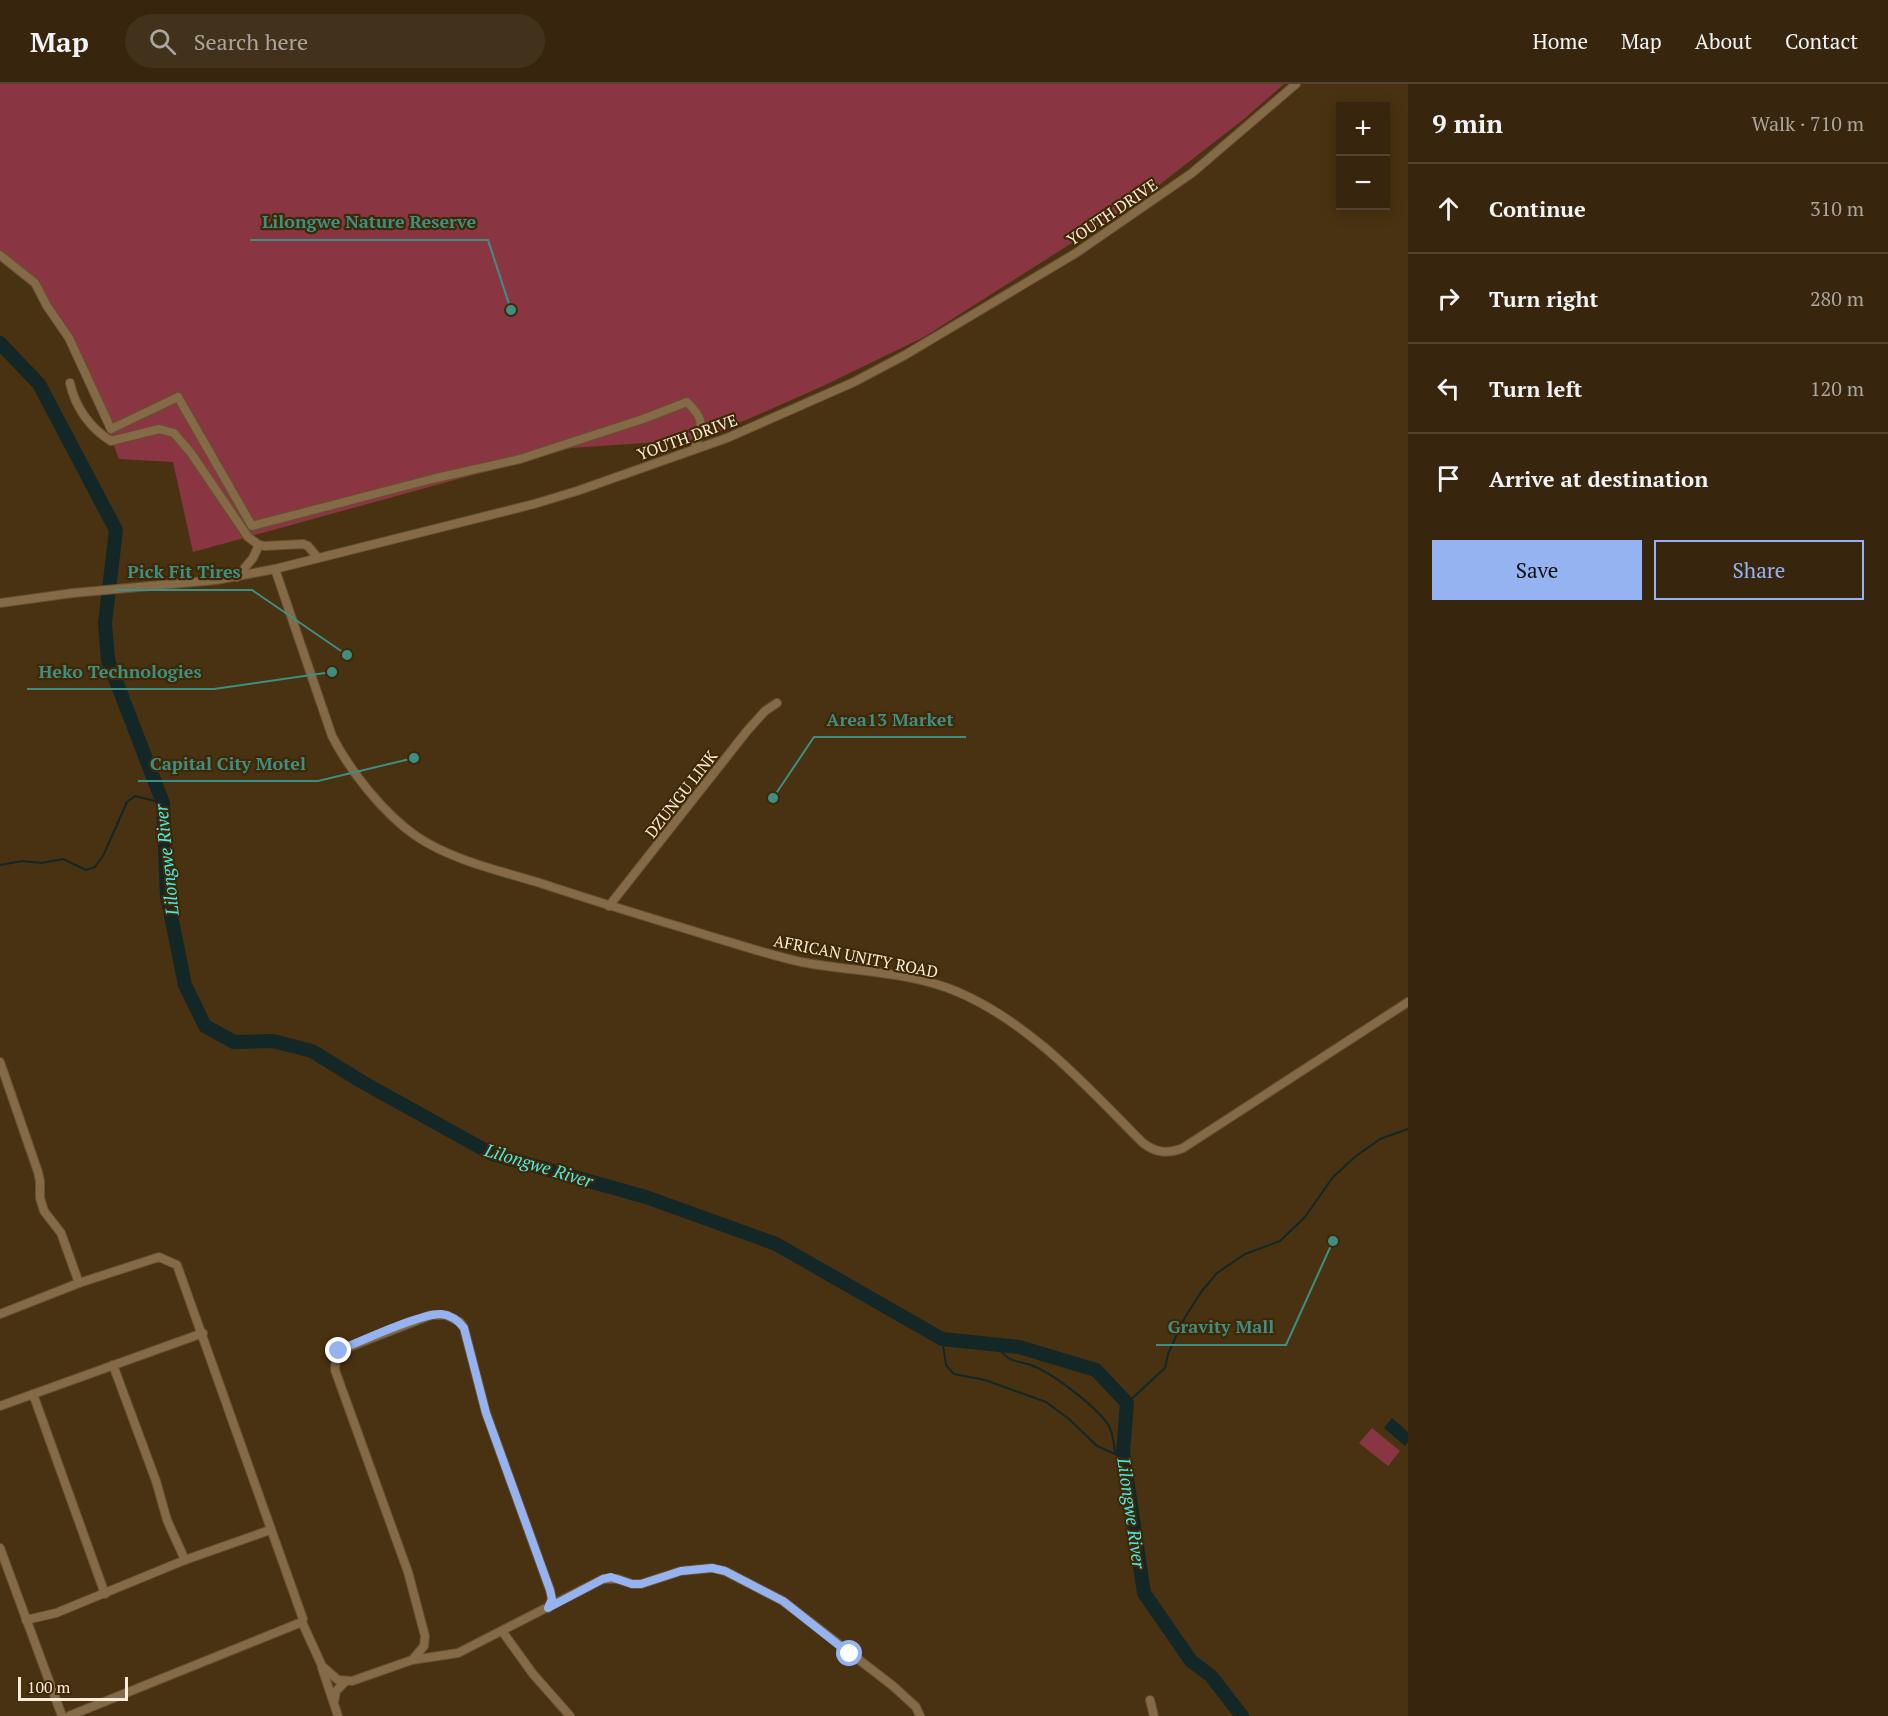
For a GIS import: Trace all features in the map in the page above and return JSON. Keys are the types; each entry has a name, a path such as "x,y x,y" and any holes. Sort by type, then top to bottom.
{"street":[{"name":"YOUTH DRIVE","path":"0,603 73,593 194,583 275,569 534,504 727,438 854,382 905,355 1076,253 1175,186 1228,144 1296,84"},
{"path":"0,255 34,283 69,338 111,429 178,397 252,526 432,479 520,459 643,419 687,402 701,420 702,428 695,449"},
{"path":"70,383 78,408 93,427 111,441 159,429 174,433 191,453 243,531 259,545 303,544 308,546 318,558"},
{"path":"237,577 254,558 259,545"},
{"name":"AFRICAN UNITY ROAD","path":"275,569 332,736 349,767 393,816 416,836 447,852 609,906 777,956 826,966 922,980 957,992 999,1014 1033,1038 1150,1148 1164,1152 1183,1148 1408,1002"},
{"name":"DZUNGU LINK","path":"609,906 747,731 765,711 777,703"},
{"path":"0,1062 38,1172 40,1198 44,1211 61,1233 80,1283"},
{"path":"0,1314 80,1283 163,1257 179,1268 303,1619 302,1622 322,1666 338,1716"},
{"path":"412,1660 424,1646 424,1636 408,1572 335,1370 339,1351 379,1334 438,1314 454,1318 464,1328 486,1413 550,1590 552,1599 548,1608"},
{"path":"0,1406 203,1333"},
{"path":"113,1365 156,1481 167,1520 185,1560"},
{"path":"33,1394 105,1594"},
{"path":"26,1620 56,1613 185,1560 270,1530"},
{"path":"0,1548 62,1716"},
{"path":"322,1666 338,1680 352,1681 412,1660 458,1653 603,1579 611,1577 632,1584 641,1584 681,1571 712,1568 725,1571 783,1601 893,1686 916,1707 920,1716"},
{"path":"69,1716 302,1622"},
{"path":"502,1631 533,1674 570,1716"},
{"path":"334,1705 336,1691 346,1681"},
{"path":"1150,1700 1154,1716"}],"shaded area":[{"path":"0,84 1284,84 1244,119 1141,199 924,337 823,386 703,439 571,448 193,552 173,462 119,459 73,337 36,282 0,252"},
{"path":"1372,1428 1400,1451 1388,1466 1359,1443"}],"water":[{"path":"1392,1418 1408,1432 1408,1442 1405,1446 1384,1428"}],"waterway":[{"name":"Lilongwe River","path":"0,343 39,384 116,530 105,623 108,660 163,803 167,896 185,985 205,1026 234,1042 273,1041 312,1051 364,1083 492,1154 646,1197 776,1244 942,1339 1019,1347 1096,1370 1127,1403 1123,1452 1144,1593 1191,1661 1211,1676 1242,1716"},
{"path":"0,865 22,861 42,863 63,859 86,870 95,867 103,856 127,802 135,796 163,803"},
{"path":"1127,1403 1165,1368 1168,1354 1184,1319 1201,1292 1217,1273 1245,1254 1280,1241 1305,1217 1333,1177 1356,1156 1380,1139 1408,1129"},
{"path":"942,1339 946,1365 954,1374 985,1380 1046,1402 1069,1419 1097,1446 1124,1458"},
{"path":"995,1344 1010,1359 1046,1372 1087,1402 1109,1426 1115,1453"}],"place":[{"name":"Lilongwe Nature Reserve","path":"511,310"},
{"name":"Pick Fit Tires","path":"347,655"},
{"name":"Heko Technologies","path":"332,672"},
{"name":"Capital City Motel","path":"414,758"},
{"name":"Area13 Market","path":"773,798"},
{"name":"Gravity Mall","path":"1333,1241"}],"route":[{"path":"339,1351 431,1315 446,1315 454,1318 464,1328 486,1413 550,1590 552,1599 548,1608 611,1577 632,1584 641,1584 681,1571 712,1568 725,1571 783,1601 850,1654"}]}
